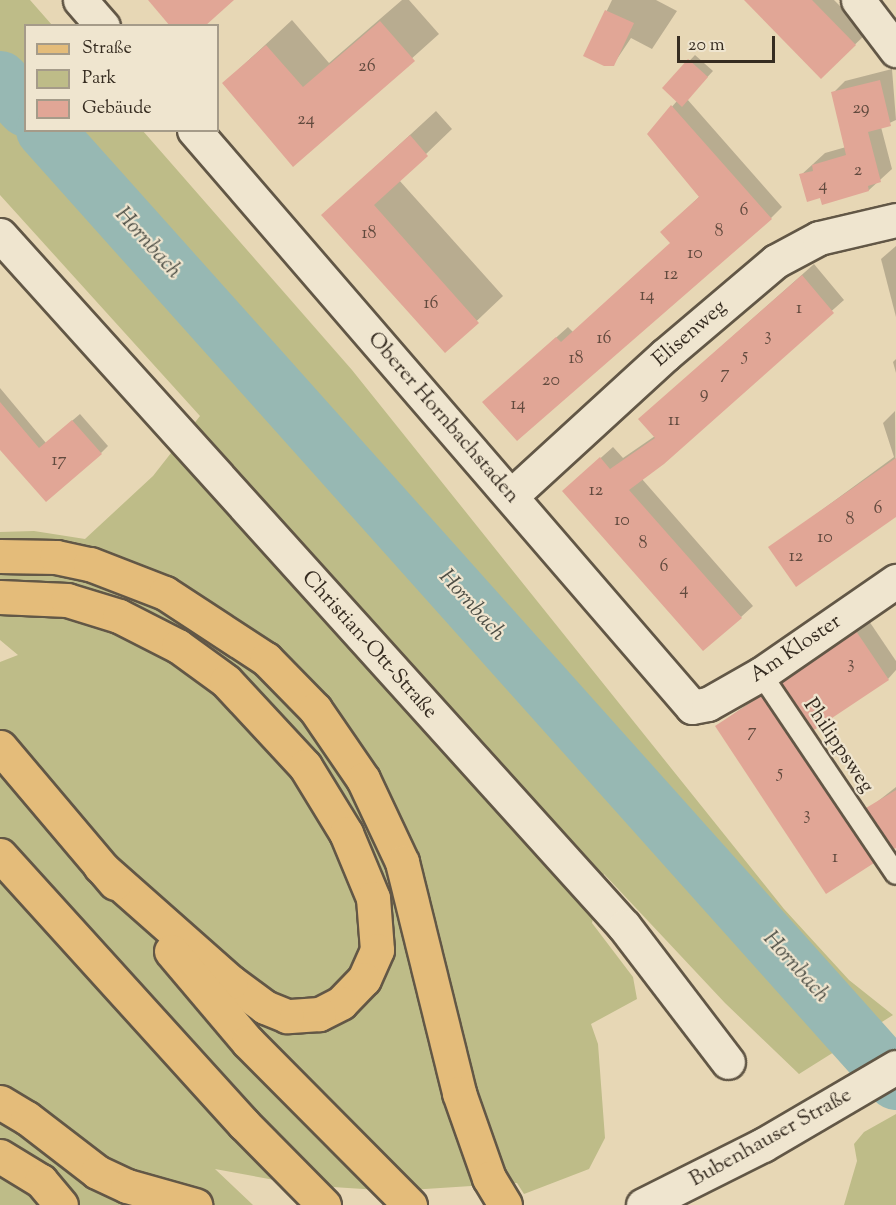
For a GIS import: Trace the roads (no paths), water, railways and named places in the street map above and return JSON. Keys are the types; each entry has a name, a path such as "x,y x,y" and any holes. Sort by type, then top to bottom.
{"main road":[{"path":"0,556 56,557 90,564 165,593 266,659 315,709 363,779 402,862 459,1093 473,1139 500,1196"},
{"path":"0,597 67,600 119,616 178,646 226,681 304,766 346,833 373,898 377,950 364,979 341,1003 319,1014 287,1016 265,1007 231,982 100,866"},
{"path":"0,747 248,1042 402,1198"},
{"path":"0,855 313,1195"},
{"path":"0,1102 27,1118 97,1172 127,1186 195,1205"},
{"path":"0,1156 41,1181 61,1205"}],"street":[{"path":"80,0 101,24"},
{"path":"858,0 896,50"},
{"name":"Oberer Hornbachstaden","path":"196,132 692,707"},
{"name":"Elisenweg","path":"511,496 665,355 776,261 819,238 896,220"},
{"name":"Christian-Ott-Straße","path":"0,236 624,926 728,1062"},
{"name":"Am Kloster","path":"692,707 708,704 760,674 896,581"},
{"name":"Bubenhauser Straße","path":"643,1205 834,1105 896,1067"}],"lane":[{"name":"Philippsweg","path":"760,674 896,874"}],"waterway":[{"name":"Hornbach","path":"0,80 24,106"},
{"name":"Hornbach","path":"47,132 896,1081"}]}
